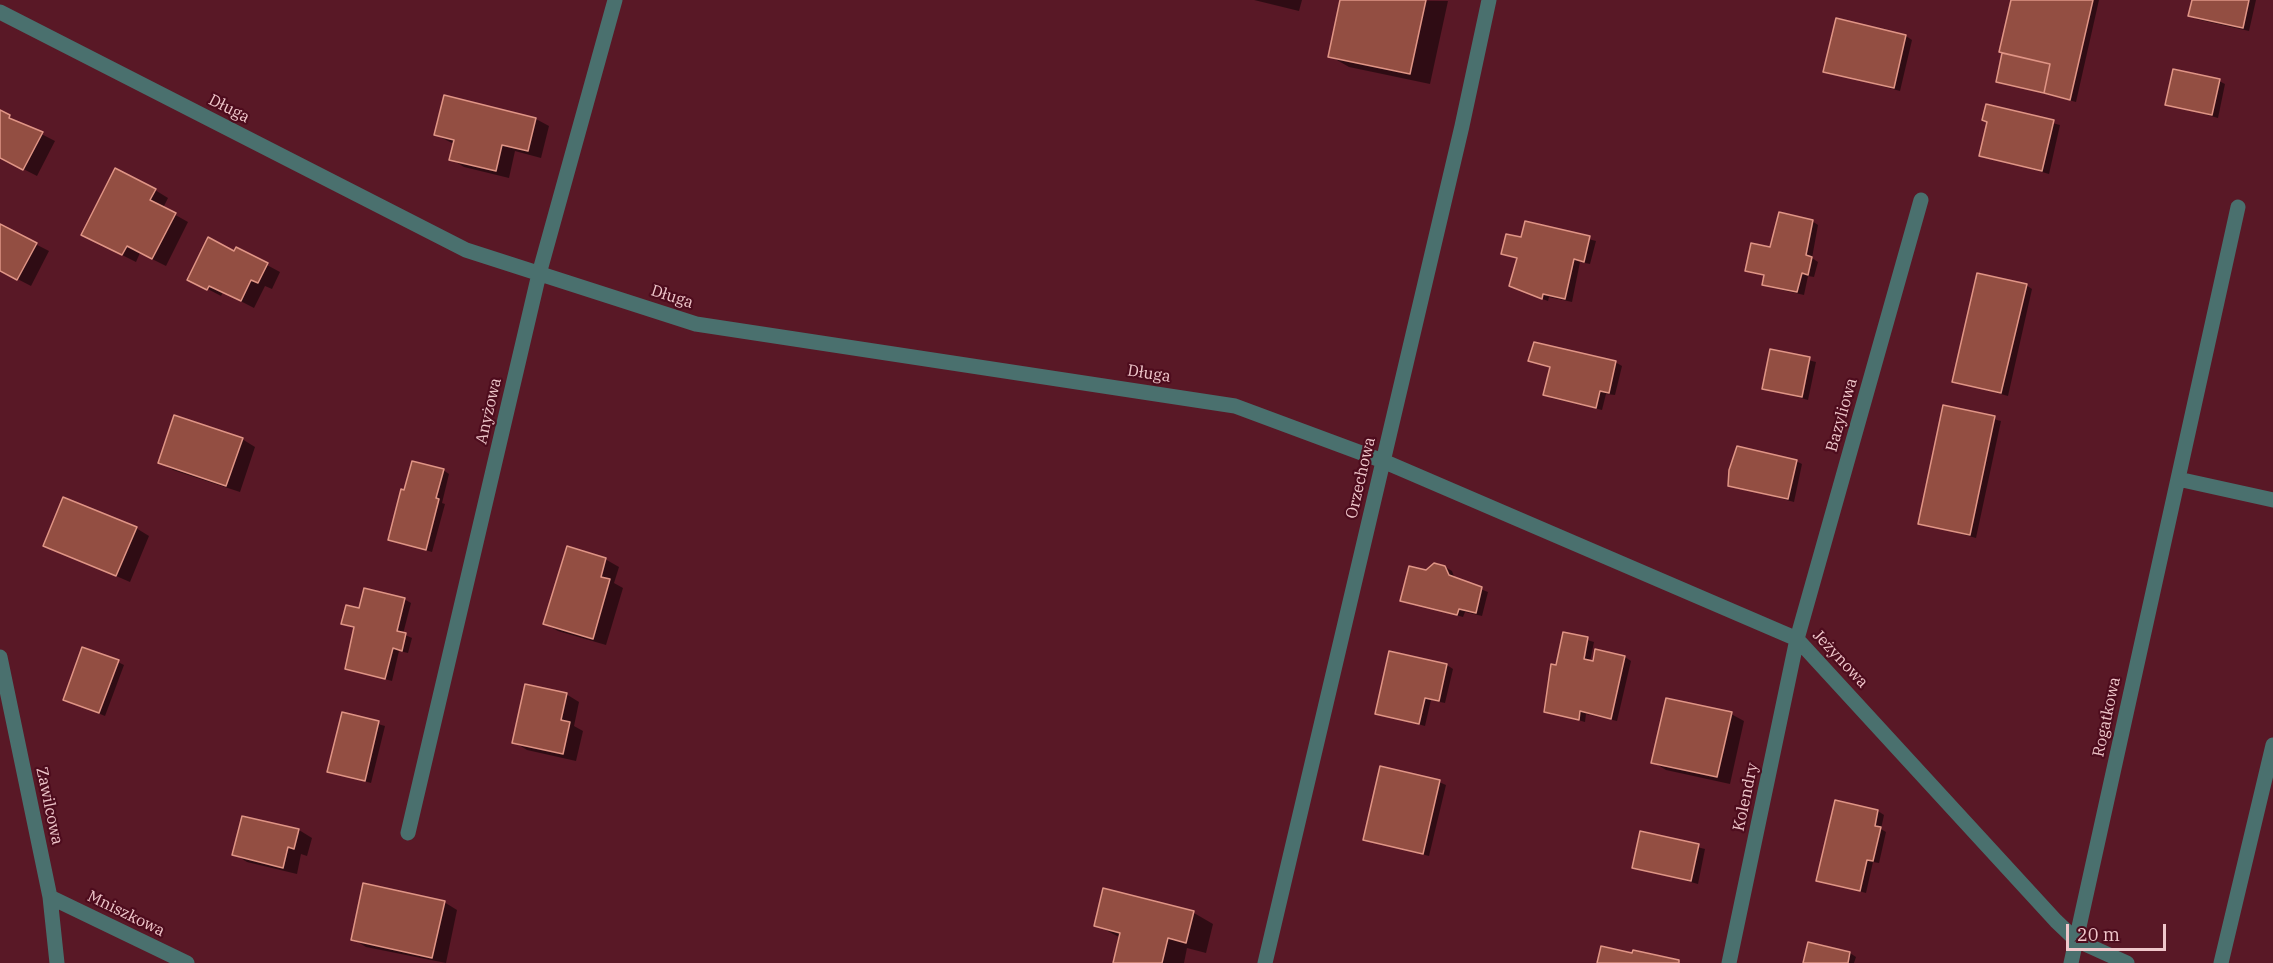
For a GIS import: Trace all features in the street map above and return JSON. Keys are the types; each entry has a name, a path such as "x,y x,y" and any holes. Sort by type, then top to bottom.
{"street":[{"name":"Anyżowa","path":"408,833 539,274 615,0"},
{"name":"Orzechowa","path":"1265,963 1490,0"},
{"name":"Długa","path":"0,12 466,250 539,274 696,324 1235,406 1383,461"},
{"name":"Bazyliowa","path":"1797,639 1921,200"},
{"name":"Rogatkowa","path":"2071,963 2238,207"},
{"name":"Jeżynowa","path":"1383,461 1797,639 2056,921 2076,940 2127,963"},
{"path":"2178,479 2273,500"},
{"name":"Kolendry","path":"1729,963 1797,639"},
{"name":"Zawilcowa","path":"0,657 50,897 57,963"},
{"path":"2221,963 2273,745"},
{"name":"Mniszkowa","path":"50,897 187,963"}],"building":[{"path":"1340,0 1426,0 1410,74 1328,57"},
{"path":"2011,0 2093,0 2070,100 2044,93 2050,64 1999,52"},
{"path":"2192,0 2249,0 2243,28 2188,16"},
{"path":"1836,18 1906,35 1894,88 1823,72"},
{"path":"2002,53 2050,64 2044,93 1996,82"},
{"path":"2173,69 2220,79 2212,115 2165,105"},
{"path":"444,95 536,118 528,151 502,145 496,171 449,160 454,140 434,135"},
{"path":"1986,104 2054,120 2042,171 1979,156 1987,122 1982,120"},
{"path":"0,110 10,115 9,118 43,132 23,170 0,158"},
{"path":"115,168 156,189 150,200 176,213 152,259 127,246 122,255 81,235"},
{"path":"1779,212 1813,220 1806,255 1812,257 1808,275 1802,273 1797,292 1762,285 1764,275 1745,271 1751,243 1770,247"},
{"path":"1525,221 1590,236 1584,262 1574,259 1565,299 1543,294 1542,299 1509,286 1517,258 1501,254 1506,234 1521,237"},
{"path":"0,224 37,243 17,280 0,271"},
{"path":"208,237 234,251 236,247 268,263 258,283 251,280 241,301 209,286 207,290 187,280"},
{"path":"1977,273 2027,284 2001,393 1952,382"},
{"path":"1534,342 1616,361 1609,393 1600,391 1596,408 1543,395 1550,367 1528,361"},
{"path":"1770,349 1810,357 1802,397 1762,389"},
{"path":"1943,405 1995,416 1970,535 1918,524"},
{"path":"174,415 243,438 226,486 158,463"},
{"path":"1737,446 1797,460 1788,499 1728,486 1729,470"},
{"path":"412,461 444,469 426,550 388,540 401,489 404,490"},
{"path":"63,497 137,527 116,576 43,546"},
{"path":"567,546 606,558 601,577 610,579 593,639 543,624"},
{"path":"1434,563 1445,566 1449,575 1482,587 1476,613 1459,609 1457,615 1400,601 1409,566 1426,570"},
{"path":"364,588 405,598 397,631 406,633 402,651 393,648 385,679 345,669 354,627 341,624 346,605 359,608"},
{"path":"1563,632 1588,637 1584,659 1593,661 1595,649 1625,656 1611,719 1580,711 1579,720 1544,712 1551,664 1556,665"},
{"path":"82,647 119,660 99,713 63,700"},
{"path":"1389,651 1447,664 1439,701 1425,698 1419,724 1375,714"},
{"path":"525,684 567,693 561,720 570,722 563,754 512,743"},
{"path":"1666,698 1732,712 1717,777 1651,763"},
{"path":"342,712 379,721 365,781 327,772"},
{"path":"1380,766 1440,780 1423,854 1363,840"},
{"path":"1835,800 1878,810 1875,826 1881,827 1873,861 1867,860 1860,891 1816,881"},
{"path":"242,816 299,829 294,849 288,847 283,868 232,855"},
{"path":"1640,831 1699,844 1691,881 1632,868"},
{"path":"363,883 445,901 432,958 351,940"},
{"path":"1103,888 1194,911 1186,943 1168,938 1162,963 1113,963 1120,933 1094,926"},
{"path":"1808,942 1850,952 1848,963 1803,963"},
{"path":"1601,946 1679,960 1679,963 1597,963"}]}
